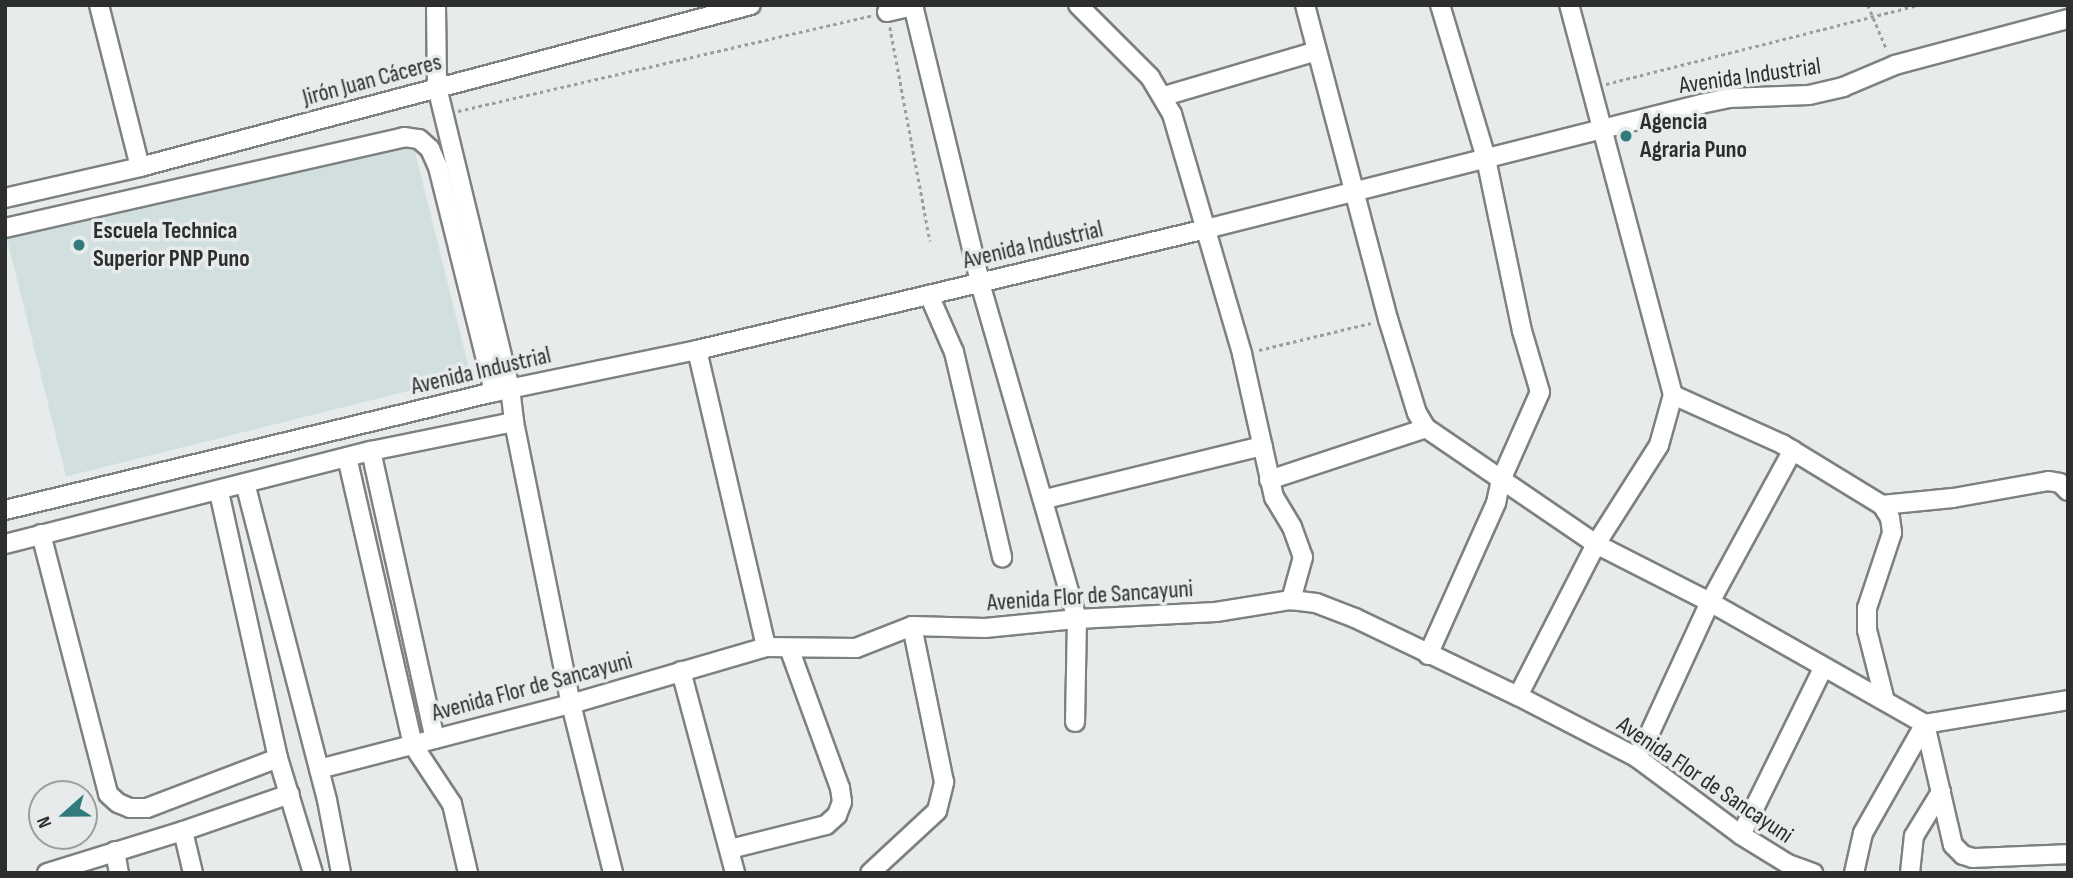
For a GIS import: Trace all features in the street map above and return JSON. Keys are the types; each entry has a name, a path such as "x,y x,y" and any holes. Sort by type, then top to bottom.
{"street":[{"path":"99,5 140,167"},
{"path":"436,5 437,88 445,114 502,390"},
{"name":"Jirón Juan Cáceres","path":"5,198 140,167 751,5"},
{"path":"1078,5 1150,77 1164,96 1172,114 1242,354 1269,480 1303,557 1290,600"},
{"path":"1305,5 1388,318 1417,413 1426,428 1596,544 1710,601 1925,724 2068,699"},
{"path":"1428,655 1496,503 1502,480 1540,392 1522,331 1486,158 1440,5"},
{"path":"1518,696 1596,544 1660,444 1674,395 1569,5"},
{"path":"887,12 914,6 980,282 1045,499 1076,619 1075,722"},
{"name":"Avenida Industrial","path":"5,510 502,390 696,350 1206,229 1729,98 1796,96 1843,87 1895,65 2068,19"},
{"path":"1164,96 1317,51"},
{"path":"5,228 404,136 419,139 430,149 438,167 502,390 514,422 571,704 613,873"},
{"path":"929,295 954,352 1002,557"},
{"path":"696,350 766,647"},
{"path":"1674,395 1793,450 1882,505 1890,518 1892,533 1867,608 1867,630 1885,701"},
{"path":"5,544 219,492 371,451 514,422"},
{"path":"1269,480 1426,428"},
{"path":"1045,499 1263,446"},
{"path":"1636,757 1647,739 1710,601 1793,450"},
{"path":"371,451 435,740"},
{"path":"347,457 413,745 452,804 461,833 468,873"},
{"path":"1882,505 1953,498 2048,481 2060,483 2068,491"},
{"path":"245,483 319,769 341,873"},
{"path":"219,492 278,758 313,873"},
{"path":"41,534 108,794 117,803 130,808 147,808 278,758"},
{"name":"Avenida Flor de Sancayuni","path":"319,769 571,704 766,647 856,648 912,626 985,628 1076,619 1216,612 1290,600 1316,603 1355,618 1518,696 1636,757 1741,835 1788,864 1813,873"},
{"path":"870,873 937,811 944,782 912,626"},
{"path":"730,849 826,825 837,815 842,802 840,788 789,649"},
{"path":"1741,835 1823,668"},
{"path":"681,671 735,873"},
{"path":"1925,724 1953,845 1962,855 2040,865 2068,854"},
{"path":"1854,873 1863,833 1925,724"},
{"path":"1910,873 1914,836 1941,792"},
{"path":"47,873 183,831 290,794"},
{"path":"183,831 193,873"},
{"path":"114,851 119,873"}],"path":[{"path":"1868,5 1871,17 1895,65"},
{"path":"1599,86 1918,5"},
{"path":"445,114 887,12 930,241"},
{"path":"1242,354 1388,318"}],"shaded area":[{"path":"410,132 471,376 66,476 5,233"}],"place":[{"name":"Agencia Agraria Puno","path":"1626,136"},
{"name":"Escuela Technica Superior PNP Puno","path":"79,245"}]}
